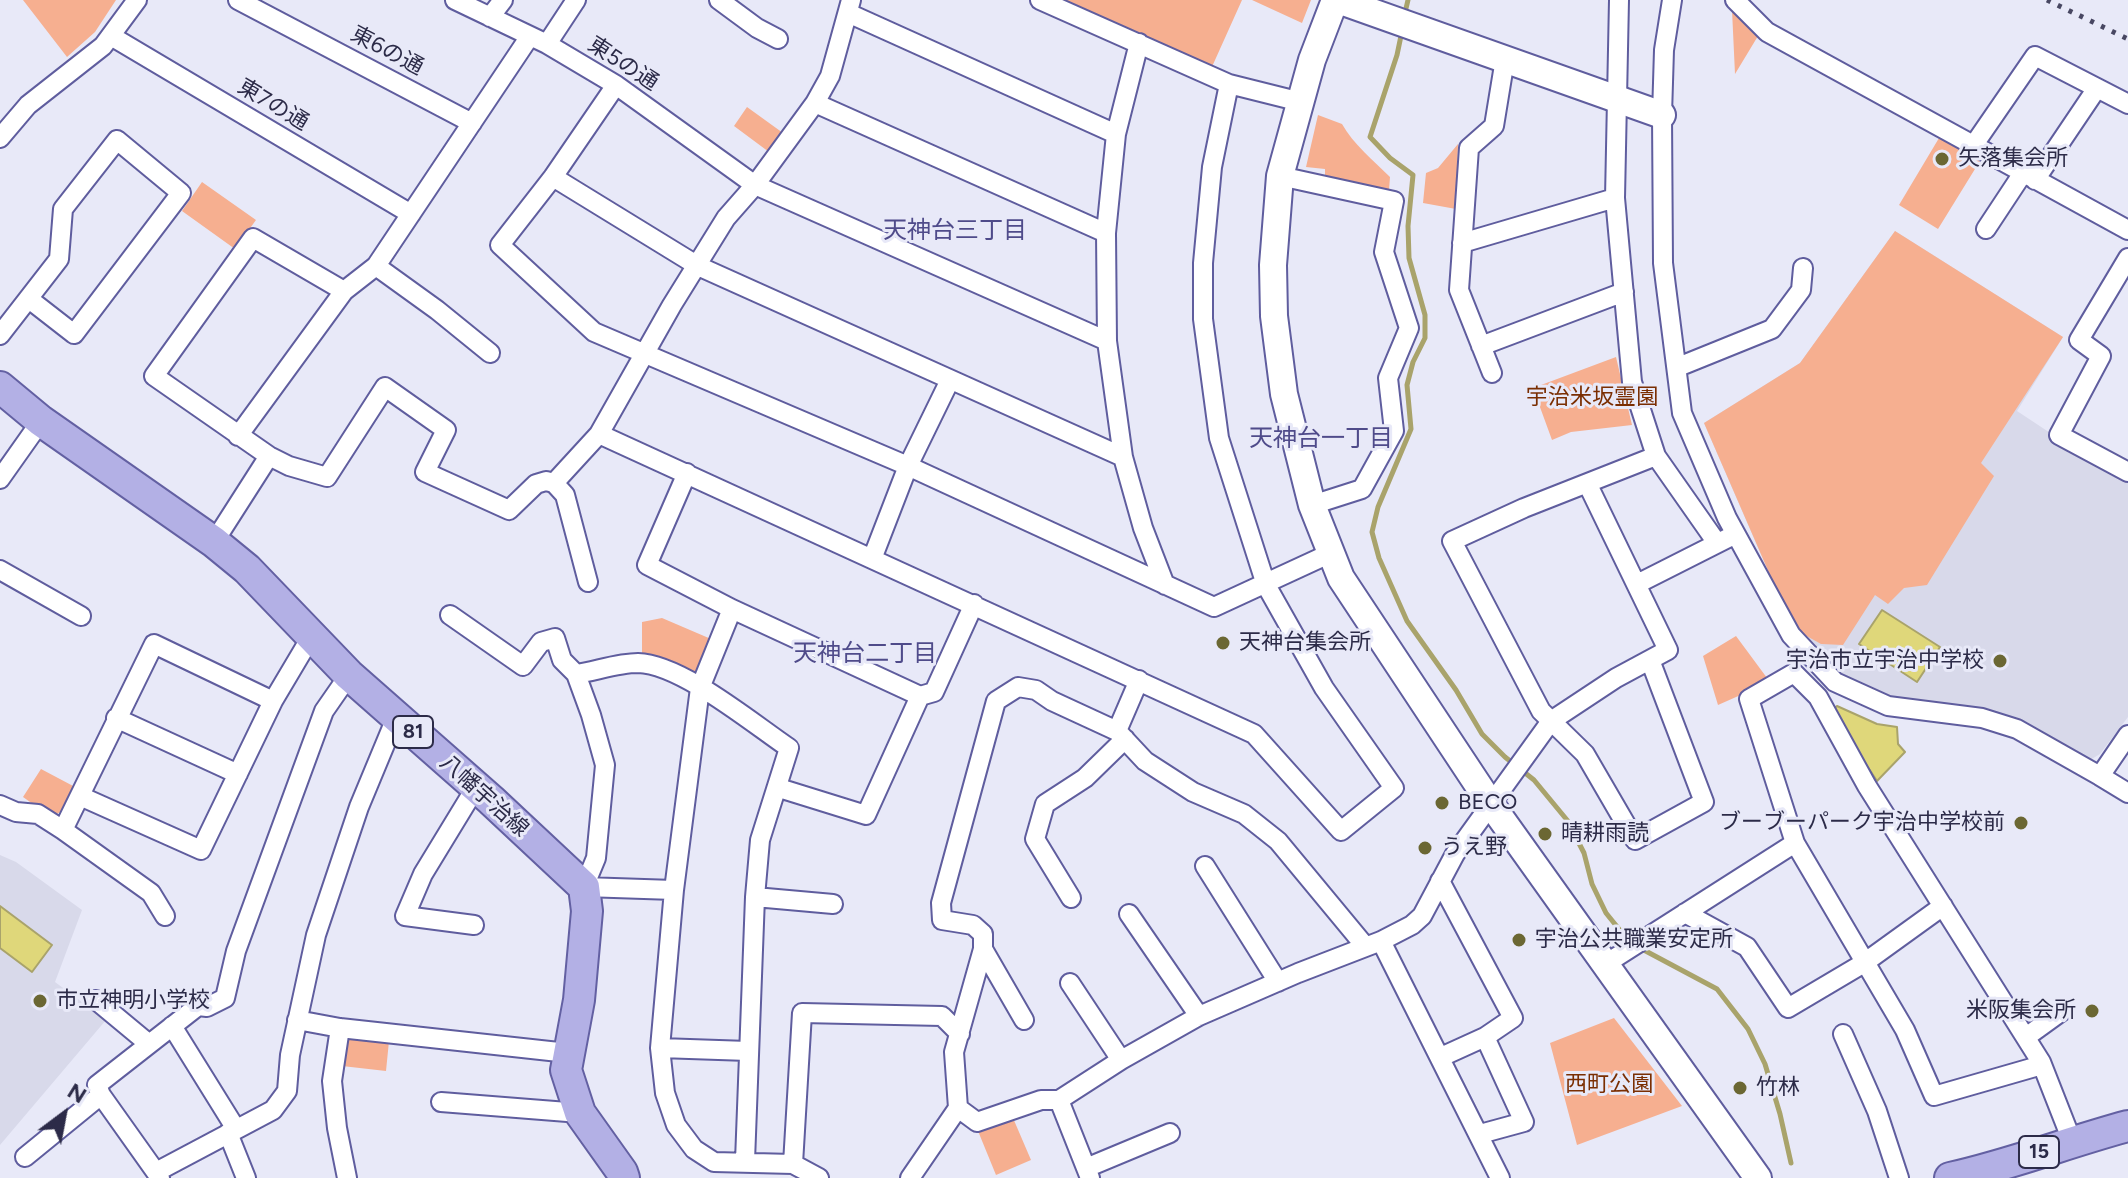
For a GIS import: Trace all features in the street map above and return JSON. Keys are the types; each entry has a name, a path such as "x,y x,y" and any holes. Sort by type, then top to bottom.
{"main road":[{"name":"八幡宇治線","path":"0,387 41,421 214,542 247,569 349,675 584,887"},
{"path":"584,887 587,911 579,1000 566,1070 580,1113 624,1178"},
{"name":"15","path":"1950,1178 1980,1175 2072,1141 2128,1126"}],"street":[{"path":"0,138 28,105 103,46 137,0"},
{"name":"東6の通","path":"238,0 472,123"},
{"name":"東5の通","path":"455,0 538,40 616,85 755,185 1107,341"},
{"path":"490,17 503,0"},
{"path":"238,436 344,291 376,266 472,123 538,40 576,0"},
{"path":"719,0 757,28 778,39"},
{"path":"1040,0 1229,84 1301,102"},
{"path":"1662,115 1337,0 1312,60 1280,176 1273,265 1274,316 1284,394 1312,505 1341,578 1490,803 1758,1178"},
{"path":"1619,0 1615,198 1632,382 1656,456 1717,543"},
{"path":"1672,0 1664,50 1663,263 1682,413 1736,534 1791,635 1835,682 1888,706 1982,718 2017,729 2128,793"},
{"path":"1735,0 1767,32 2128,230"},
{"path":"554,483 599,434 644,352 726,218 755,185 815,103 830,76 850,6 1116,134"},
{"name":"東7の通","path":"111,36 411,214"},
{"path":"1139,43 1116,134 1106,233 1107,341 1123,457 1143,528 1165,585"},
{"path":"1973,146 2035,56 2128,104"},
{"path":"1492,373 1459,290 1469,148 1494,126 1505,59"},
{"path":"599,434 1254,734 1341,831 1394,788 1324,688 1266,585 1219,438 1203,319 1203,263 1212,167 1229,84"},
{"path":"616,85 553,177 500,245 594,332 908,466 1214,607 1331,553"},
{"path":"1986,229 2097,88"},
{"path":"815,103 1106,233"},
{"path":"0,335 59,259 63,209 117,140 181,193 74,334 29,299"},
{"path":"1280,176 1394,201 1384,252 1409,328 1388,378 1394,431 1362,489 1312,505"},
{"path":"553,177 698,266 1123,457"},
{"path":"1462,243 1615,198"},
{"path":"344,291 253,238 154,376 269,456 289,466 327,477 385,387 446,430 425,472 509,510 536,484 546,481 554,483 565,495 588,582"},
{"path":"2128,258 2079,340 2101,356 2059,435 2128,472"},
{"path":"376,266 490,353"},
{"path":"1678,367 1772,329 1801,290 1803,268"},
{"path":"1481,346 1624,292"},
{"path":"872,559 908,466 950,380"},
{"path":"0,479 41,421"},
{"path":"214,542 269,456"},
{"path":"1650,660 1704,802 1635,840 1585,754 1541,711 1452,541 1524,508 1656,456"},
{"path":"687,473 647,565 732,609 920,696 934,692 974,604"},
{"path":"958,1108 977,1122 1041,1100 1059,1100 1121,1060 1199,1016 1373,943 1412,925 1422,916 1455,854 1551,721 1668,650 1588,485"},
{"path":"1637,584 1736,534"},
{"path":"0,570 81,616"},
{"path":"732,609 700,688 674,890 660,1048 665,1093 676,1125 694,1149 714,1162 749,1167 793,1164 819,1178"},
{"path":"450,615 523,666 541,642 555,638 562,660 576,674 605,765 596,858 584,887 674,890"},
{"path":"80,796 201,850 273,701 311,637"},
{"path":"63,830 154,644 273,701"},
{"path":"576,674 637,663 663,668 700,688 789,748 779,788 760,840 748,1051 749,1167"},
{"path":"2042,1065 1934,1096 1905,1030 1795,843 1749,699 1794,673 1818,697 1867,786 2026,1037 2042,1065 2072,1141"},
{"path":"349,675 324,711 236,951 225,998 207,1007 198,1006 97,1085 159,1175 273,1110 287,1091 290,1055 316,935 359,807 396,718"},
{"path":"1071,898 1035,839 1045,804 1085,778 1121,735 1139,680"},
{"path":"910,1178 958,1108 954,1052 983,949 983,934 973,925 942,920 941,903 996,701 1018,687 1036,690 1121,735 1145,761 1193,792 1244,814 1278,841 1373,943 1441,1057 1500,1178"},
{"path":"779,788 866,815 920,696"},
{"path":"116,718 238,774"},
{"path":"2100,776 2128,735"},
{"path":"474,925 405,916 423,874 476,787"},
{"path":"0,805 16,812 38,814 63,830 151,893 165,916"},
{"path":"1607,963 1795,843"},
{"path":"1205,866 1278,982"},
{"path":"1440,881 1513,1018 1485,1037 1441,1057"},
{"path":"755,897 833,904"},
{"path":"1685,913 1747,947 1788,1008 1864,963 1943,906"},
{"path":"1129,914 1199,1016"},
{"path":"983,949 1024,1020"},
{"path":"1070,983 1121,1060"},
{"path":"107,1003 149,1044"},
{"path":"2026,1037 2062,1011"},
{"path":"793,1164 802,1013 942,1016 960,1034"},
{"path":"297,1020 340,1028 568,1053"},
{"path":"172,1026 232,1131 246,1178"},
{"path":"340,1028 332,1081 347,1178"},
{"path":"1843,1034 1877,1111 1899,1178"},
{"path":"1480,1134 1524,1122 1485,1037"},
{"path":"660,1048 748,1051"},
{"path":"25,1157 101,1095"},
{"path":"1059,1100 1088,1173 1170,1133"},
{"path":"441,1102 580,1113"}],"shaded area":[{"path":"1895,231 2063,337 2017,411 2128,480 2128,717 2100,754 2090,760 2027,722 1890,698 1842,678 1821,658 1783,605 1704,423 1800,363"},
{"path":"1882,610 1940,647 1917,682 1859,644"},
{"path":"1837,706 1877,724 1897,727 1898,744 1905,752 1877,781 1831,711"},
{"name":"市立神明小学校","path":"0,855 16,862 82,910 55,982 106,1020 0,1145"},
{"path":"0,906 52,945 32,972 0,948"}],"green space":[{"path":"23,0 116,0 95,32 67,57"},
{"path":"1061,0 1242,0 1211,69"},
{"path":"1252,0 1311,0 1302,23"},
{"path":"1732,10 1758,36 1735,74"},
{"path":"747,107 783,133 769,152 734,126"},
{"path":"1318,115 1342,124 1390,177 1389,190 1325,178 1325,169 1306,167"},
{"path":"1942,133 1983,156 1938,229 1899,205"},
{"path":"1458,144 1456,209 1423,203 1426,173 1438,168"},
{"path":"202,182 256,220 235,249 182,211"},
{"path":"1895,231 2063,337 1981,463 1994,476 1927,585 1904,588 1888,604 1875,595 1843,645 1821,644 1803,634 1783,605 1704,423 1800,363"},
{"name":"宇治米坂霊園","path":"1616,357 1632,425 1571,432 1552,440 1533,388"},
{"path":"662,618 711,639 699,670 690,673 642,656 642,622"},
{"path":"1736,636 1770,682 1718,705 1703,656"},
{"path":"41,769 75,787 64,810 55,815 23,797"},
{"name":"西町公園","path":"1614,1018 1682,1106 1577,1145 1550,1043"},
{"path":"351,1035 389,1041 386,1071 342,1066 344,1044"},
{"path":"1013,1118 1031,1160 996,1175 978,1131"}],"waterway":[{"path":"1404,17 1408,0"},
{"path":"1402,31 1370,137 1390,158 1413,175 1408,226 1409,258 1425,315 1425,338 1413,362 1407,385 1411,429 1378,507 1372,532 1379,558 1407,621 1456,690 1482,734 1534,780 1567,820 1584,853 1592,884 1606,913 1631,944"},
{"path":"1640,948 1717,989 1748,1029 1765,1064 1791,1163"}],"railway":[{"path":"2047,0 2128,39"}],"place":[{"name":"矢落集会所","path":"1942,159"},
{"name":"天神台集会所","path":"1223,643"},
{"name":"宇治市立宇治中学校","path":"2000,661"},
{"name":"BECO","path":"1442,803"},
{"name":"ブーブーパーク宇治中学校前","path":"2021,823"},
{"name":"晴耕雨読","path":"1545,834"},
{"name":"うえ野","path":"1425,848"},
{"name":"宇治公共職業安定所","path":"1519,940"},
{"name":"市立神明小学校","path":"40,1001"},
{"name":"米阪集会所","path":"2092,1011"},
{"name":"竹林","path":"1740,1088"}],"district":[{"name":"天神台三丁目","path":"955,231"},
{"name":"天神台一丁目","path":"1321,439"},
{"name":"天神台二丁目","path":"865,654"}]}
